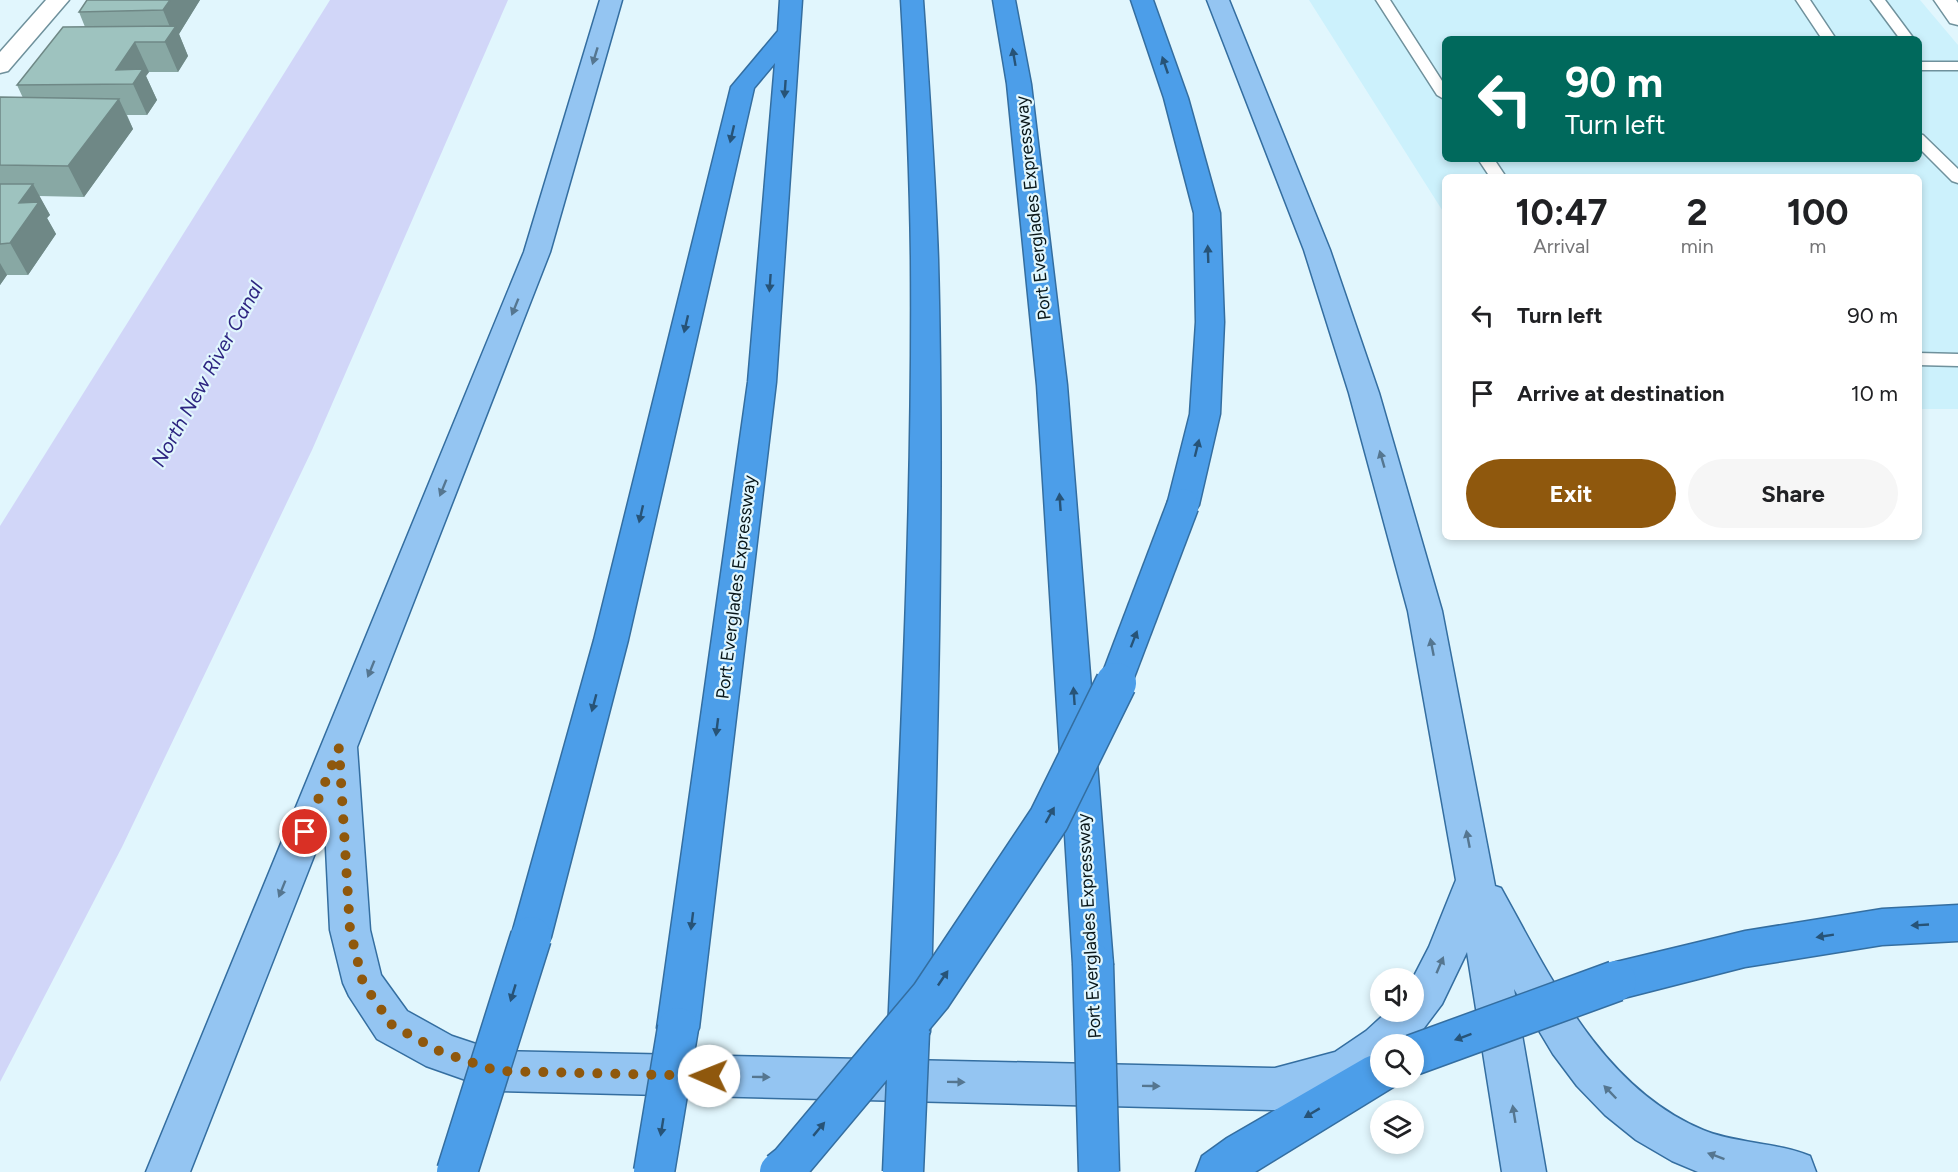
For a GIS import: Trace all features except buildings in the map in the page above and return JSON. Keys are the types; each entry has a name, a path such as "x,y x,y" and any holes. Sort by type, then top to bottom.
{"highway":[{"path":"903,1172 925,499 924,232 912,0"},
{"name":"Port Everglades Expressway","path":"1004,0 1019,84 1052,385 1093,964 1099,1172"},
{"path":"780,1172 790,1164 931,996 1049,819 1120,675 1183,505 1205,414 1210,322 1207,213 1176,98 1142,0"},
{"path":"458,1172 531,938 610,640 743,87 790,15"},
{"name":"Port Everglades Expressway","path":"654,1172 678,1028 762,382 790,15"},
{"path":"1424,1051 1616,981 1745,949 1882,927 1958,923"},
{"path":"1218,1172 1243,1154 1370,1078"}],"main road":[{"path":"168,1172 537,252 611,0"},
{"path":"1218,0 1317,250 1364,393 1425,611 1476,880 1524,1172"},
{"path":"339,748 350,930 363,983 392,1025 441,1052 497,1071 1275,1089 1346,1069 1370,1052"},
{"path":"1393,1034 1428,995 1476,880"},
{"path":"1476,880 1562,1034 1588,1069 1620,1101 1656,1128 1689,1146 1729,1161 1794,1172"}],"street":[{"path":"0,66 58,0"},
{"path":"1945,0 1958,18"}],"lane":[{"path":"1383,0 1442,92"},
{"path":"1803,0 1827,36"},
{"path":"1878,0 1905,36"},
{"path":"1922,62 1958,66"},
{"path":"1922,142 1958,178"},
{"path":"1922,359 1958,360"}],"shaded area":[{"path":"1309,0 1920,0 1958,45 1958,409 1922,409 1922,174 1442,174 1442,210"}],"water":[{"name":"North New River Canal","path":"330,0 508,0 312,450 122,847 0,1082 0,526"}],"route":[{"path":"305,832 339,748 350,930 363,983 392,1025 441,1052 497,1071 709,1076"}]}
